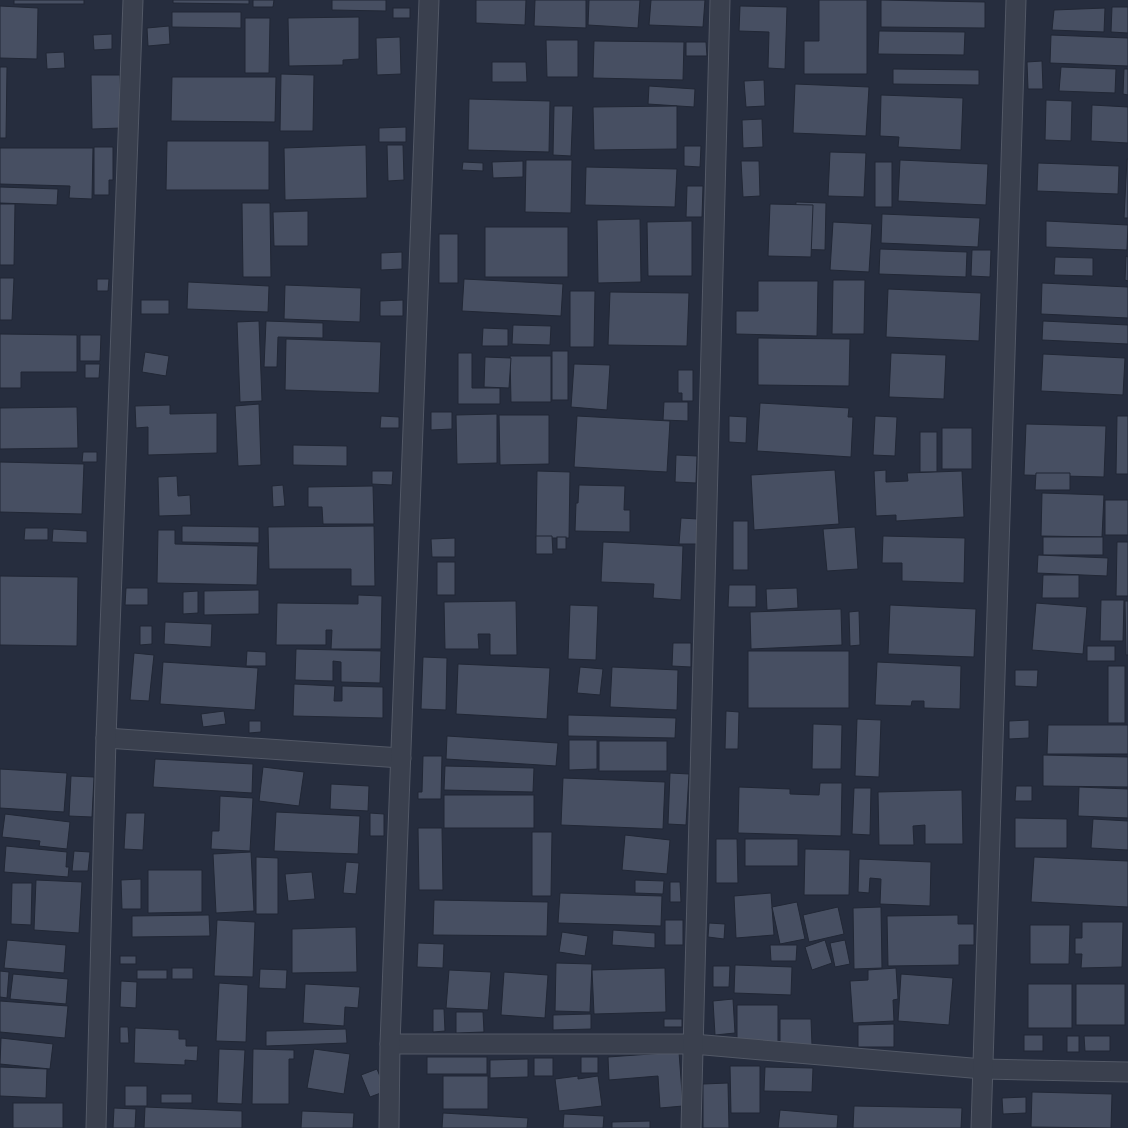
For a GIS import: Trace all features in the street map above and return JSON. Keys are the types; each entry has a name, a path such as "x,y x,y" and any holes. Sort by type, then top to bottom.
{"street":[{"path":"96,1128 106,738 133,0"},
{"path":"389,1128 390,1044 429,0"},
{"path":"691,1128 720,0"},
{"path":"981,1128 1016,0"},
{"path":"106,738 401,758"},
{"path":"390,1044 693,1044 983,1069 1128,1072"}],"building":[{"path":"14,0 84,0 84,4 14,4"},
{"path":"173,0 249,0 249,4 173,3"},
{"path":"253,0 274,0 273,7 253,7"},
{"path":"332,0 386,0 386,11 332,10"},
{"path":"476,0 526,0 525,25 476,23"},
{"path":"535,0 586,0 586,28 534,26"},
{"path":"589,0 640,0 638,28 588,25"},
{"path":"651,0 705,0 703,27 649,25"},
{"path":"819,0 867,0 867,74 804,74 804,41 819,41"},
{"path":"881,0 985,2 985,28 881,27"},
{"path":"0,6 38,8 37,59 0,58"},
{"path":"740,6 787,7 785,69 768,68 769,32 739,31"},
{"path":"1112,7 1128,7 1128,33 1111,32"},
{"path":"393,8 410,8 410,18 393,18"},
{"path":"1105,8 1104,32 1052,30 1054,10"},
{"path":"172,12 241,12 241,28 172,27"},
{"path":"359,17 359,59 343,60 343,65 289,66 288,18"},
{"path":"245,18 270,18 269,73 245,73"},
{"path":"169,26 170,44 148,46 147,28"},
{"path":"879,31 965,32 964,55 878,54"},
{"path":"112,34 112,49 94,50 93,35"},
{"path":"1051,35 1128,38 1128,66 1050,63"},
{"path":"400,37 401,74 377,75 376,38"},
{"path":"546,40 578,40 578,77 547,77"},
{"path":"594,41 684,42 683,80 593,78"},
{"path":"686,42 706,42 707,56 686,56"},
{"path":"64,52 65,68 47,69 46,53"},
{"path":"1042,61 1043,89 1028,89 1027,62"},
{"path":"492,62 526,62 527,82 492,82"},
{"path":"0,67 7,67 6,138 0,138"},
{"path":"1061,67 1116,69 1115,93 1059,91"},
{"path":"893,69 979,70 979,85 893,84"},
{"path":"1124,69 1128,69 1128,95 1123,94"},
{"path":"281,74 314,75 313,131 280,131"},
{"path":"91,75 120,75 121,128 92,129"},
{"path":"172,77 276,77 275,122 171,121"},
{"path":"764,80 765,106 746,107 744,81"},
{"path":"795,84 869,87 866,136 793,133"},
{"path":"649,86 695,89 694,107 648,104"},
{"path":"881,95 963,98 961,150 898,147 899,137 880,136"},
{"path":"469,99 550,101 549,152 468,150"},
{"path":"1046,100 1072,101 1071,141 1045,140"},
{"path":"1092,105 1128,107 1128,143 1091,141"},
{"path":"554,106 573,106 571,156 553,155"},
{"path":"677,106 677,149 594,150 593,107"},
{"path":"762,119 763,147 743,148 742,120"},
{"path":"406,127 406,142 379,142 379,128"},
{"path":"167,141 269,141 269,190 166,190"},
{"path":"366,145 367,198 285,200 284,148"},
{"path":"387,145 403,145 404,180 388,181"},
{"path":"684,146 701,146 700,167 684,166"},
{"path":"94,147 113,147 113,180 109,180 109,195 94,195"},
{"path":"0,148 93,148 92,199 69,198 70,186 0,184"},
{"path":"830,152 866,153 864,197 828,196"},
{"path":"1127,159 1128,218 1124,218"},
{"path":"526,160 572,160 571,213 525,212"},
{"path":"900,160 988,164 986,205 898,201"},
{"path":"523,161 523,177 493,178 492,162"},
{"path":"741,161 759,161 760,196 743,197"},
{"path":"463,162 483,163 483,171 462,170"},
{"path":"875,162 892,162 892,207 875,207"},
{"path":"1038,163 1119,166 1118,194 1037,191"},
{"path":"586,167 677,169 675,207 585,205"},
{"path":"687,186 703,186 702,217 686,217"},
{"path":"0,187 58,189 57,205 0,203"},
{"path":"796,202 826,203 825,250 794,249"},
{"path":"242,203 270,203 271,277 243,277"},
{"path":"0,204 15,204 14,265 0,265"},
{"path":"770,204 813,205 811,257 768,256"},
{"path":"308,211 308,246 274,246 273,212"},
{"path":"882,214 980,218 978,247 881,243"},
{"path":"640,219 641,282 598,283 597,220"},
{"path":"692,221 692,276 648,276 647,222"},
{"path":"1046,221 1128,225 1127,250 1046,247"},
{"path":"833,222 872,224 869,272 830,270"},
{"path":"485,227 568,227 568,277 485,277"},
{"path":"439,234 458,234 458,283 439,283"},
{"path":"880,249 967,252 966,277 879,274"},
{"path":"972,250 991,250 990,277 971,276"},
{"path":"402,252 402,269 381,270 381,253"},
{"path":"1126,256 1128,257 1128,281 1125,280"},
{"path":"1055,257 1093,258 1093,276 1054,275"},
{"path":"0,278 14,278 12,320 0,320"},
{"path":"97,279 109,279 108,291 97,291"},
{"path":"464,279 563,284 561,316 462,311"},
{"path":"833,280 865,280 864,334 832,334"},
{"path":"758,281 818,281 817,336 736,334 736,311 758,311"},
{"path":"188,282 269,286 268,312 187,309"},
{"path":"1042,283 1128,287 1128,318 1041,314"},
{"path":"285,285 361,288 360,322 284,319"},
{"path":"888,289 981,293 979,341 886,337"},
{"path":"570,291 595,291 594,347 570,347"},
{"path":"610,292 689,293 687,346 608,345"},
{"path":"141,300 169,300 169,314 141,314"},
{"path":"403,300 403,316 380,316 380,301"},
{"path":"259,321 262,401 240,402 237,322"},
{"path":"266,321 323,323 323,338 278,337 277,367 264,367"},
{"path":"1043,321 1128,325 1128,344 1042,340"},
{"path":"513,325 551,326 550,345 512,344"},
{"path":"483,328 508,329 508,346 482,346"},
{"path":"0,334 77,335 77,372 21,372 21,388 0,388"},
{"path":"80,335 101,335 100,361 80,361"},
{"path":"758,338 850,339 849,386 758,385"},
{"path":"286,339 381,342 379,393 285,390"},
{"path":"552,351 568,351 568,400 552,400"},
{"path":"145,352 169,356 166,376 142,372"},
{"path":"458,353 472,353 472,388 500,388 500,404 458,404"},
{"path":"891,353 946,355 944,399 889,397"},
{"path":"1043,354 1125,358 1123,395 1041,391"},
{"path":"510,356 551,356 551,402 511,402"},
{"path":"485,357 511,358 509,388 484,387"},
{"path":"85,364 100,364 99,378 85,378"},
{"path":"574,364 610,365 607,410 571,407"},
{"path":"678,370 693,370 693,401 682,401 682,393 678,393"},
{"path":"664,402 688,402 688,421 663,420"},
{"path":"760,403 849,408 848,417 853,417 851,457 757,451"},
{"path":"259,404 261,465 238,466 235,406"},
{"path":"170,405 170,414 217,413 217,453 148,455 148,427 136,428 135,406"},
{"path":"77,407 78,448 0,449 0,408"},
{"path":"431,412 452,412 452,429 431,430"},
{"path":"497,414 497,463 457,464 456,415"},
{"path":"499,415 549,415 549,464 500,465"},
{"path":"381,416 399,417 399,428 380,428"},
{"path":"577,416 670,421 667,472 574,467"},
{"path":"729,416 747,417 746,443 729,442"},
{"path":"875,416 897,417 895,456 873,455"},
{"path":"1117,416 1128,416 1128,474 1116,474"},
{"path":"1026,424 1106,426 1104,477 1024,475"},
{"path":"942,428 972,428 972,469 942,469"},
{"path":"920,432 937,432 937,472 920,472"},
{"path":"293,445 347,446 347,466 293,465"},
{"path":"83,452 97,452 97,462 82,462"},
{"path":"676,455 697,456 696,483 675,482"},
{"path":"0,462 84,464 82,514 0,512"},
{"path":"835,470 839,524 754,530 751,475"},
{"path":"886,470 886,482 908,481 907,473 962,471 964,517 896,521 896,515 876,516 874,471"},
{"path":"372,471 393,471 392,485 372,484"},
{"path":"537,471 570,472 569,538 536,538"},
{"path":"1036,473 1070,473 1070,490 1035,490"},
{"path":"177,476 178,496 190,495 191,515 159,516 158,477"},
{"path":"283,485 285,506 273,507 272,486"},
{"path":"579,485 625,486 624,510 630,510 630,532 575,531"},
{"path":"373,486 374,524 323,524 322,507 308,507 308,487"},
{"path":"1042,493 1104,495 1102,537 1041,536"},
{"path":"1105,500 1128,500 1128,535 1105,535"},
{"path":"681,518 698,519 697,544 679,544"},
{"path":"733,521 748,521 748,570 733,570"},
{"path":"182,526 259,527 259,543 182,542"},
{"path":"374,526 375,586 351,586 351,569 269,569 268,527"},
{"path":"855,527 858,569 827,571 823,529"},
{"path":"25,528 48,528 48,540 24,540"},
{"path":"53,529 87,531 87,543 52,542"},
{"path":"158,530 175,530 175,544 258,546 257,585 157,583"},
{"path":"536,536 552,536 553,554 536,554"},
{"path":"883,536 965,538 964,583 902,581 902,563 882,563"},
{"path":"557,537 566,537 566,549 557,549"},
{"path":"1043,537 1103,537 1103,555 1043,555"},
{"path":"455,538 455,557 432,557 431,539"},
{"path":"603,542 683,546 681,600 653,598 654,584 601,582"},
{"path":"1117,542 1128,542 1128,596 1116,596"},
{"path":"1038,555 1108,558 1107,576 1037,573"},
{"path":"437,562 455,562 455,595 437,595"},
{"path":"1043,575 1079,575 1079,598 1042,598"},
{"path":"0,576 78,577 77,646 0,645"},
{"path":"729,585 756,585 756,607 728,607"},
{"path":"126,588 148,588 148,605 125,605"},
{"path":"797,588 798,608 767,610 766,589"},
{"path":"259,590 259,614 204,615 204,591"},
{"path":"198,591 198,613 183,614 183,592"},
{"path":"358,595 382,596 381,649 331,649 332,630 326,630 326,645 276,645 277,603 358,604"},
{"path":"1101,600 1124,600 1123,641 1100,641"},
{"path":"516,601 517,655 490,655 490,634 478,634 479,649 445,649 444,602"},
{"path":"1125,601 1128,601 1128,655 1126,655"},
{"path":"1036,603 1087,607 1083,654 1032,650"},
{"path":"570,605 598,606 596,660 568,659"},
{"path":"890,605 976,609 974,657 888,654"},
{"path":"841,609 842,645 751,649 750,612"},
{"path":"859,611 860,645 850,646 849,612"},
{"path":"165,622 212,624 211,647 164,644"},
{"path":"140,626 152,626 152,644 140,645"},
{"path":"673,643 691,643 691,667 672,666"},
{"path":"1087,646 1115,646 1115,661 1087,661"},
{"path":"296,649 381,651 380,683 341,682 341,662 333,661 333,681 295,680"},
{"path":"247,651 266,652 266,666 246,666"},
{"path":"748,651 849,651 849,708 748,708"},
{"path":"134,653 154,655 149,701 130,700"},
{"path":"423,657 447,658 446,710 421,709"},
{"path":"163,662 258,668 255,710 160,704"},
{"path":"877,662 961,666 960,709 924,708 924,701 912,701 911,706 875,705"},
{"path":"458,664 550,668 547,719 456,714"},
{"path":"1108,666 1125,666 1125,723 1108,723"},
{"path":"580,667 603,669 600,695 577,693"},
{"path":"612,667 678,670 677,710 610,707"},
{"path":"1015,670 1038,670 1037,687 1015,686"},
{"path":"294,684 335,686 334,701 342,701 342,686 383,687 383,718 293,716"},
{"path":"224,711 226,724 203,727 201,714"},
{"path":"726,711 739,712 738,749 725,749"},
{"path":"568,715 676,718 675,738 568,736"},
{"path":"857,719 881,720 879,777 855,776"},
{"path":"1029,720 1029,738 1009,739 1009,721"},
{"path":"249,721 261,721 261,732 249,733"},
{"path":"813,724 842,725 841,769 812,769"},
{"path":"1048,725 1128,725 1128,754 1047,754"},
{"path":"447,736 558,743 556,766 446,759"},
{"path":"569,740 597,740 597,769 569,770"},
{"path":"599,741 667,741 667,771 599,771"},
{"path":"1043,755 1128,757 1128,787 1043,786"},
{"path":"423,756 442,756 441,799 418,799 418,792 422,792"},
{"path":"155,759 253,764 252,793 153,787"},
{"path":"445,766 534,768 533,792 444,790"},
{"path":"263,767 304,772 299,806 259,801"},
{"path":"0,769 67,773 64,812 0,808"},
{"path":"670,773 689,774 686,825 668,824"},
{"path":"71,776 94,777 92,817 69,816"},
{"path":"563,778 665,782 663,829 561,825"},
{"path":"820,783 842,783 841,836 738,833 739,787 790,789 790,794 819,795"},
{"path":"331,784 369,786 368,811 330,809"},
{"path":"1016,786 1032,786 1032,801 1015,801"},
{"path":"1079,787 1128,789 1128,818 1078,816"},
{"path":"854,788 871,788 870,835 852,834"},
{"path":"962,790 963,844 925,844 925,825 913,826 914,845 879,845 878,792"},
{"path":"444,795 534,795 534,828 444,828"},
{"path":"220,796 253,798 250,851 211,849 212,831 219,831"},
{"path":"276,812 360,816 358,854 274,851"},
{"path":"126,813 145,813 143,850 124,849"},
{"path":"370,813 384,814 384,836 370,836"},
{"path":"5,814 70,822 67,849 39,846 40,841 2,837"},
{"path":"1015,818 1067,819 1067,848 1015,848"},
{"path":"1093,819 1128,821 1128,850 1091,848"},
{"path":"418,828 442,828 443,890 419,890"},
{"path":"532,832 552,832 551,896 532,896"},
{"path":"625,835 670,840 667,874 622,870"},
{"path":"716,839 737,839 738,883 716,883"},
{"path":"745,839 798,839 798,866 745,866"},
{"path":"6,846 67,852 66,867 69,867 68,877 4,872"},
{"path":"805,849 850,850 849,895 804,895"},
{"path":"74,851 90,852 88,871 72,871"},
{"path":"251,852 254,911 216,913 213,854"},
{"path":"256,857 278,858 278,914 256,914"},
{"path":"1034,857 1128,861 1128,907 1031,902"},
{"path":"859,859 931,862 930,906 880,904 881,879 870,878 869,893 858,892"},
{"path":"346,862 359,863 356,894 343,893"},
{"path":"148,870 202,870 202,912 148,913"},
{"path":"312,872 315,899 288,901 285,874"},
{"path":"141,879 141,909 122,909 121,880"},
{"path":"36,880 82,882 79,933 34,930"},
{"path":"635,880 664,881 663,894 635,893"},
{"path":"670,882 680,882 681,902 670,902"},
{"path":"12,883 32,883 31,925 11,924"},
{"path":"560,893 662,896 661,926 558,923"},
{"path":"771,893 774,935 736,938 734,896"},
{"path":"434,900 548,902 547,936 433,935"},
{"path":"797,902 805,939 780,944 772,907"},
{"path":"838,907 844,934 809,942 803,915"},
{"path":"881,907 882,968 854,969 853,908"},
{"path":"209,915 210,936 132,937 132,916"},
{"path":"958,915 958,924 974,924 974,945 959,945 959,965 888,966 887,916"},
{"path":"217,920 255,922 253,977 214,976"},
{"path":"665,920 683,920 683,945 665,945"},
{"path":"1082,922 1123,922 1122,967 1081,968 1082,954 1075,954 1075,938 1082,938"},
{"path":"709,923 725,924 724,939 708,937"},
{"path":"1030,925 1070,925 1069,964 1030,964"},
{"path":"356,927 357,972 292,973 292,929"},
{"path":"613,930 655,933 655,948 612,945"},
{"path":"562,932 588,936 585,956 559,952"},
{"path":"7,940 66,945 64,973 4,968"},
{"path":"825,940 832,963 812,970 805,947"},
{"path":"845,940 850,964 835,967 830,943"},
{"path":"418,943 444,944 443,968 417,967"},
{"path":"770,945 797,945 796,961 771,961"},
{"path":"120,956 136,956 136,964 120,964"},
{"path":"556,963 592,964 590,1012 555,1011"},
{"path":"735,965 792,967 791,995 734,993"},
{"path":"713,966 730,966 729,987 713,987"},
{"path":"172,968 193,968 193,979 172,979"},
{"path":"665,968 666,1012 594,1014 592,970"},
{"path":"896,968 898,999 893,1000 894,1021 853,1023 850,981 868,980 868,970"},
{"path":"260,969 287,970 286,989 259,988"},
{"path":"137,970 167,970 167,979 137,979"},
{"path":"449,970 491,972 488,1010 446,1008"},
{"path":"0,971 9,972 7,998 0,997"},
{"path":"504,972 548,975 545,1018 501,1015"},
{"path":"13,974 68,979 66,1004 10,999"},
{"path":"901,974 953,978 949,1025 898,1021"},
{"path":"121,981 137,982 136,1008 120,1007"},
{"path":"219,983 248,985 246,1042 216,1041"},
{"path":"305,984 360,987 358,1008 345,1007 344,1026 303,1023"},
{"path":"1028,984 1072,984 1072,1028 1028,1028"},
{"path":"1076,984 1125,984 1125,1025 1076,1025"},
{"path":"733,999 735,1033 715,1035 713,1001"},
{"path":"0,1001 68,1006 65,1038 0,1032"},
{"path":"737,1005 778,1005 778,1045 737,1046"},
{"path":"433,1009 444,1009 445,1031 433,1032"},
{"path":"456,1012 483,1012 484,1032 456,1033"},
{"path":"591,1014 591,1029 553,1030 553,1015"},
{"path":"664,1019 682,1019 682,1027 664,1027"},
{"path":"780,1019 811,1019 812,1045 780,1046"},
{"path":"894,1024 894,1047 858,1047 858,1025"},
{"path":"120,1027 128,1027 129,1043 120,1043"},
{"path":"135,1028 179,1030 179,1039 186,1039 186,1046 198,1046 197,1061 185,1060 185,1065 134,1063"},
{"path":"346,1029 347,1043 266,1046 266,1031"},
{"path":"1024,1035 1043,1035 1043,1051 1024,1051"},
{"path":"1067,1036 1079,1036 1079,1052 1067,1052"},
{"path":"1084,1036 1110,1036 1110,1051 1085,1051"},
{"path":"1,1038 53,1044 50,1069 0,1064"},
{"path":"219,1049 245,1050 242,1104 217,1103"},
{"path":"253,1049 294,1050 294,1059 289,1059 289,1104 252,1104"},
{"path":"314,1049 350,1054 344,1094 307,1088"},
{"path":"679,1052 683,1106 660,1108 658,1076 609,1080 608,1057"},
{"path":"427,1057 487,1057 487,1074 427,1074"},
{"path":"581,1057 598,1057 598,1073 581,1073"},
{"path":"534,1058 553,1058 553,1076 534,1076"},
{"path":"528,1059 528,1077 490,1078 490,1060"},
{"path":"730,1066 760,1066 760,1113 731,1113"},
{"path":"0,1067 47,1069 46,1098 0,1096"},
{"path":"765,1067 813,1068 812,1092 764,1091"},
{"path":"377,1069 386,1091 370,1097 361,1075"},
{"path":"443,1076 488,1076 488,1109 443,1109"},
{"path":"578,1076 578,1079 598,1076 602,1106 559,1111 555,1079"},
{"path":"728,1083 729,1128 703,1128 703,1084"},
{"path":"125,1086 147,1086 147,1106 125,1106"},
{"path":"1032,1092 1112,1094 1111,1128 1031,1127"},
{"path":"161,1094 192,1094 192,1103 161,1103"},
{"path":"1026,1097 1026,1113 1003,1114 1002,1098"},
{"path":"13,1103 63,1103 63,1128 13,1128"},
{"path":"854,1106 962,1108 961,1128 853,1128"},
{"path":"145,1107 242,1111 242,1128 144,1128"},
{"path":"114,1108 136,1109 135,1128 113,1128"},
{"path":"780,1110 838,1115 837,1128 778,1128"},
{"path":"302,1111 354,1113 353,1128 301,1128"},
{"path":"443,1113 528,1118 527,1128 442,1128"},
{"path":"564,1114 604,1116 603,1128 563,1128"},
{"path":"650,1121 650,1128 612,1128 612,1122"}]}
